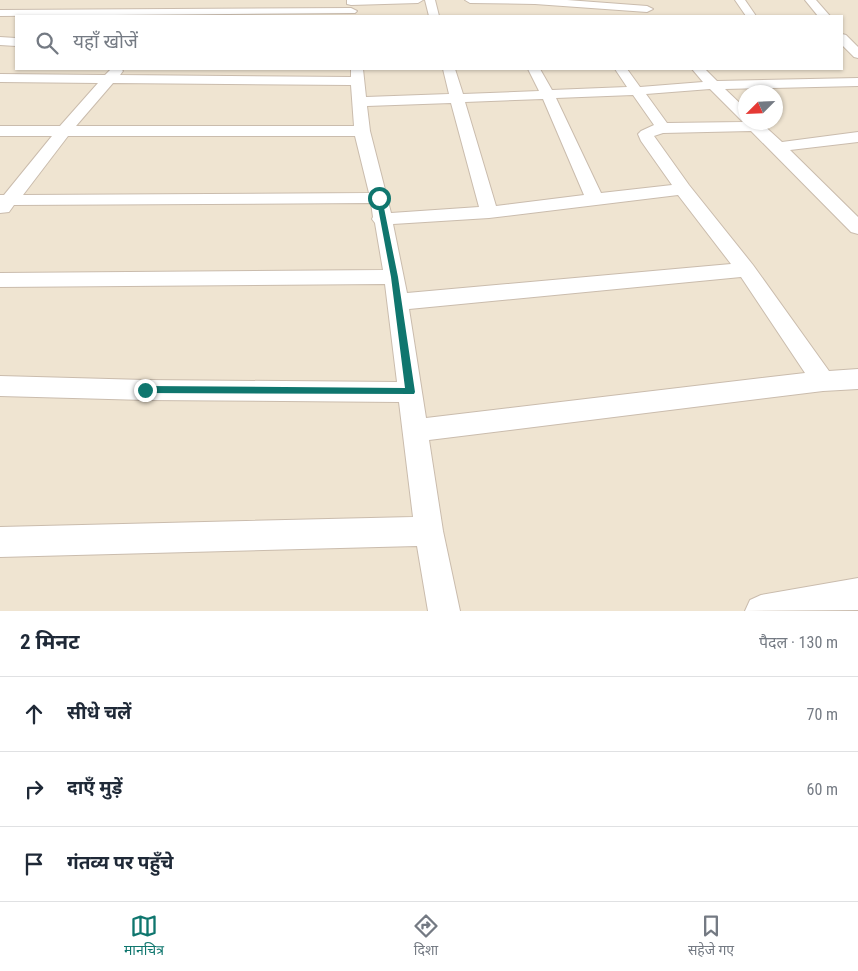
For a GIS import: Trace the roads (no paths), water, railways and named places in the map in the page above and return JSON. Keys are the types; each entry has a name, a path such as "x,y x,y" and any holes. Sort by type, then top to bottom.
{"street":[{"path":"0,13 161,14 351,7 418,0"},
{"path":"430,0 434,15"},
{"path":"470,0 497,3 535,0 647,8"},
{"path":"740,0 750,15"},
{"path":"810,0 823,15"},
{"path":"574,3 582,15"},
{"path":"843,39 858,54"},
{"path":"0,41 15,42"},
{"path":"449,70 489,212"},
{"path":"535,70 548,93 595,200"},
{"path":"622,70 664,128"},
{"path":"699,70 738,111"},
{"path":"790,70 801,84"},
{"path":"0,78 114,73 358,84 457,98 637,91 712,85 858,82"},
{"path":"3,204 114,73"},
{"path":"358,84 362,131 394,277 428,531 444,611"},
{"path":"738,123 664,128 653,130 646,134 649,142 746,270 823,380"},
{"path":"759,130 778,146 858,228"},
{"path":"0,131 362,131"},
{"path":"778,146 858,137"},
{"path":"3,204 489,212 683,189"},
{"path":"840,210 858,208"},
{"path":"398,302 746,270"},
{"path":"0,280 394,277"},
{"path":"415,431 823,380 858,379"},
{"path":"0,386 145,390 410,392"},
{"path":"0,542 428,531"},
{"path":"761,611 858,594"}]}
